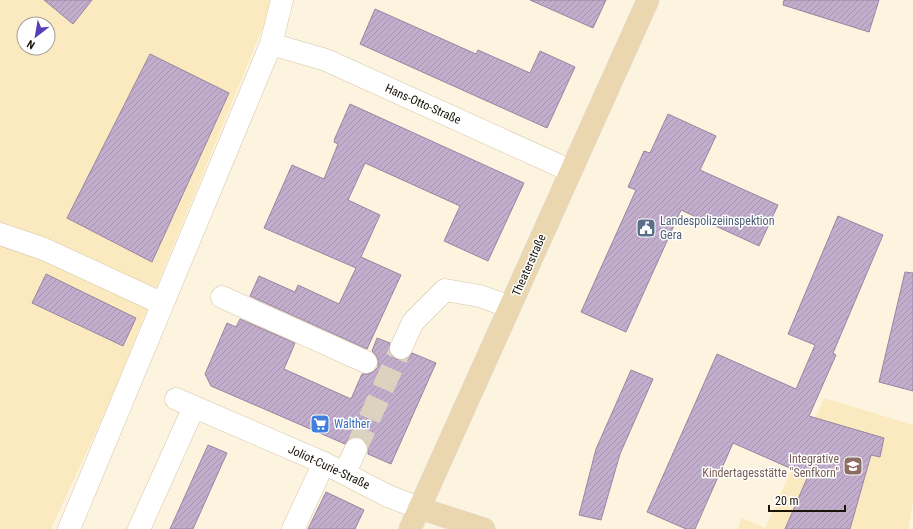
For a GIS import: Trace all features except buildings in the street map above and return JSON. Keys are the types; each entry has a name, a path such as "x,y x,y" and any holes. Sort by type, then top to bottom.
{"main road":[{"name":"Theaterstraße","path":"410,529 648,0"},
{"name":"Joliot-Curie-Straße","path":"419,508 484,529"}],"street":[{"path":"69,529 271,44 282,0"},
{"name":"Hans-Otto-Straße","path":"271,44 326,60 571,171"},
{"path":"0,234 44,249 163,304"},
{"path":"401,348 413,322 445,290 480,296 510,307"},
{"path":"222,297 366,362"},
{"name":"Joliot-Curie-Straße","path":"139,529 185,403 324,463 388,496 419,508"},
{"path":"345,473 356,449"},
{"path":"293,529 324,463"}],"shaded area":[{"path":"0,0 274,0 107,408 51,529 0,529"},
{"name":"Integrative Kindertagesstätte \"Senfkorn\"","path":"824,398 913,425 913,500 909,529 738,529 741,518 765,528"}],"tunnel":[{"path":"356,449 401,348"}],"place":[{"name":"Landespolizeiinspektion Gera","path":"646,228"},
{"name":"Walther","path":"320,424"},
{"name":"Integrative Kindertagesstätte \"Senfkorn\"","path":"853,466"}]}
